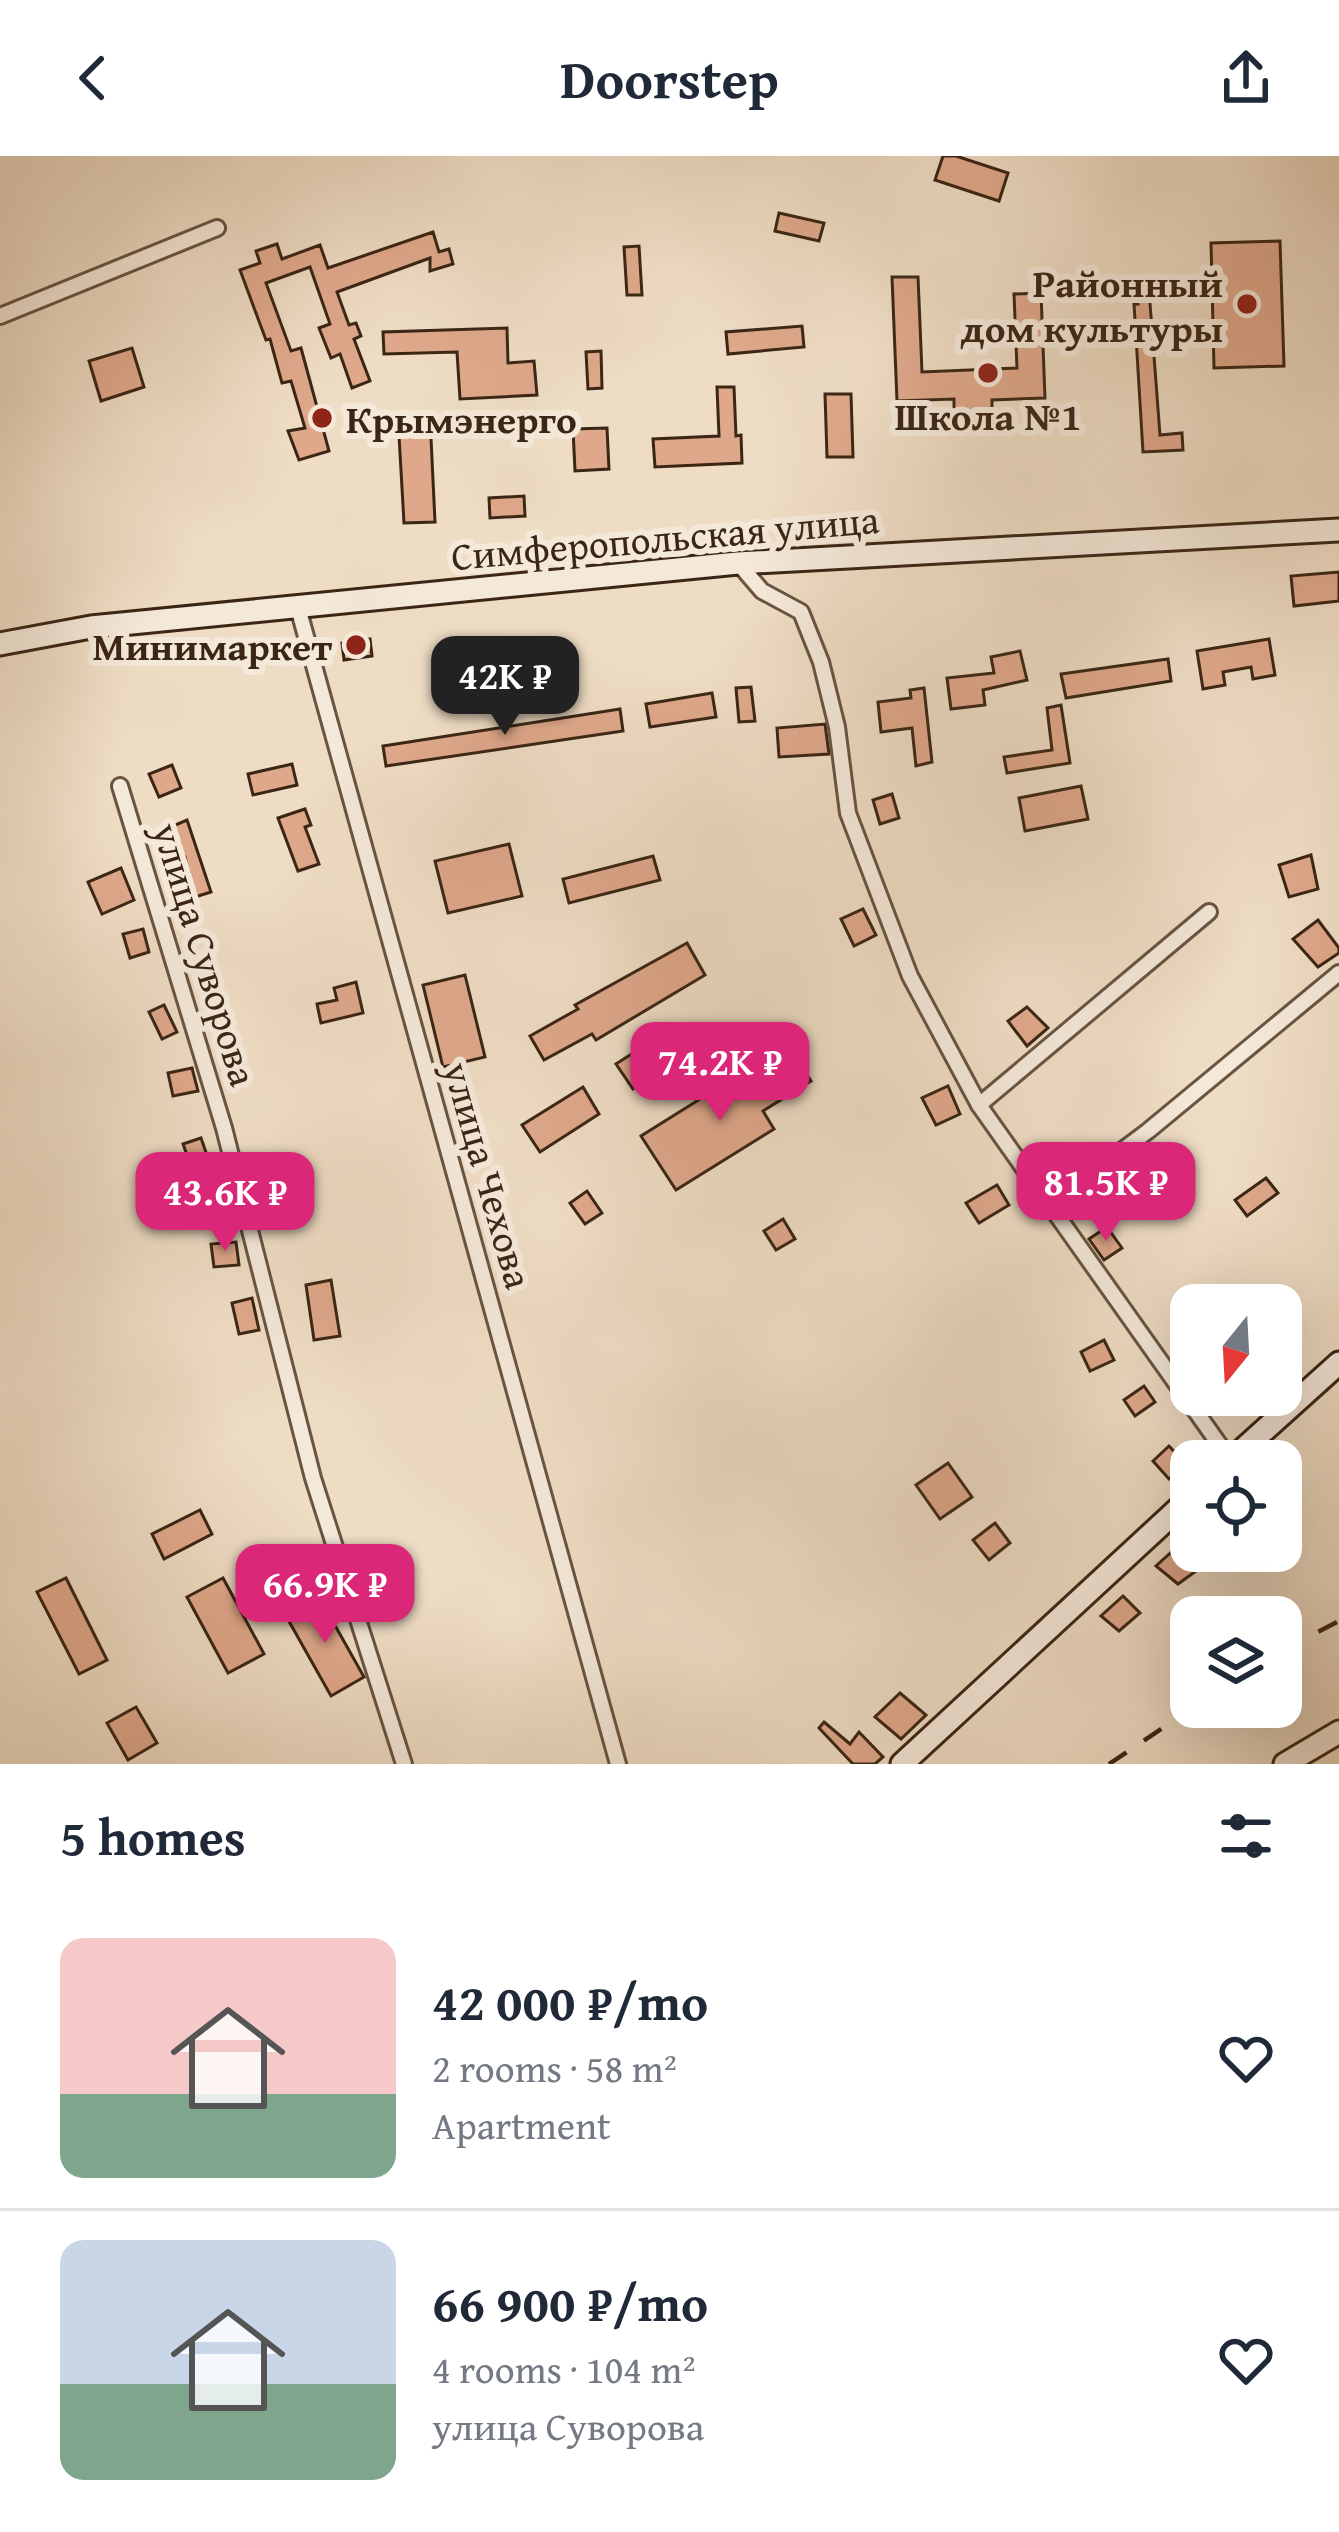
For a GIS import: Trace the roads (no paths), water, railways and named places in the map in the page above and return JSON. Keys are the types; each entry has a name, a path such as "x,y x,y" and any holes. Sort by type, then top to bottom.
{"main road":[{"name":"Симферопольская улица","path":"0,644 91,627 296,604 737,563 1339,530"},
{"path":"1253,1440 1339,1363"},
{"path":"902,1764 1170,1516"},
{"path":"1285,1764 1339,1732"}],"street":[{"path":"0,316 217,228"},
{"path":"737,563 762,591 801,613 821,662 848,813 910,976 979,1106 1215,1440"},
{"name":"улица Чехова","path":"296,604 618,1764"},
{"name":"улица Суворова","path":"120,786 224,1128 313,1478 404,1764"},
{"path":"979,1106 1209,912"},
{"path":"1048,1206 1148,1131 1339,973"}],"railway":[{"path":"1302,1640 1339,1621"},
{"path":"1109,1764 1170,1723"}],"place":[{"name":"Районный дом культуры","path":"1247,304"},
{"name":"Школа №1","path":"988,373"},
{"name":"Крымэнерго","path":"322,418"},
{"name":"Минимаркет","path":"356,645"}]}
